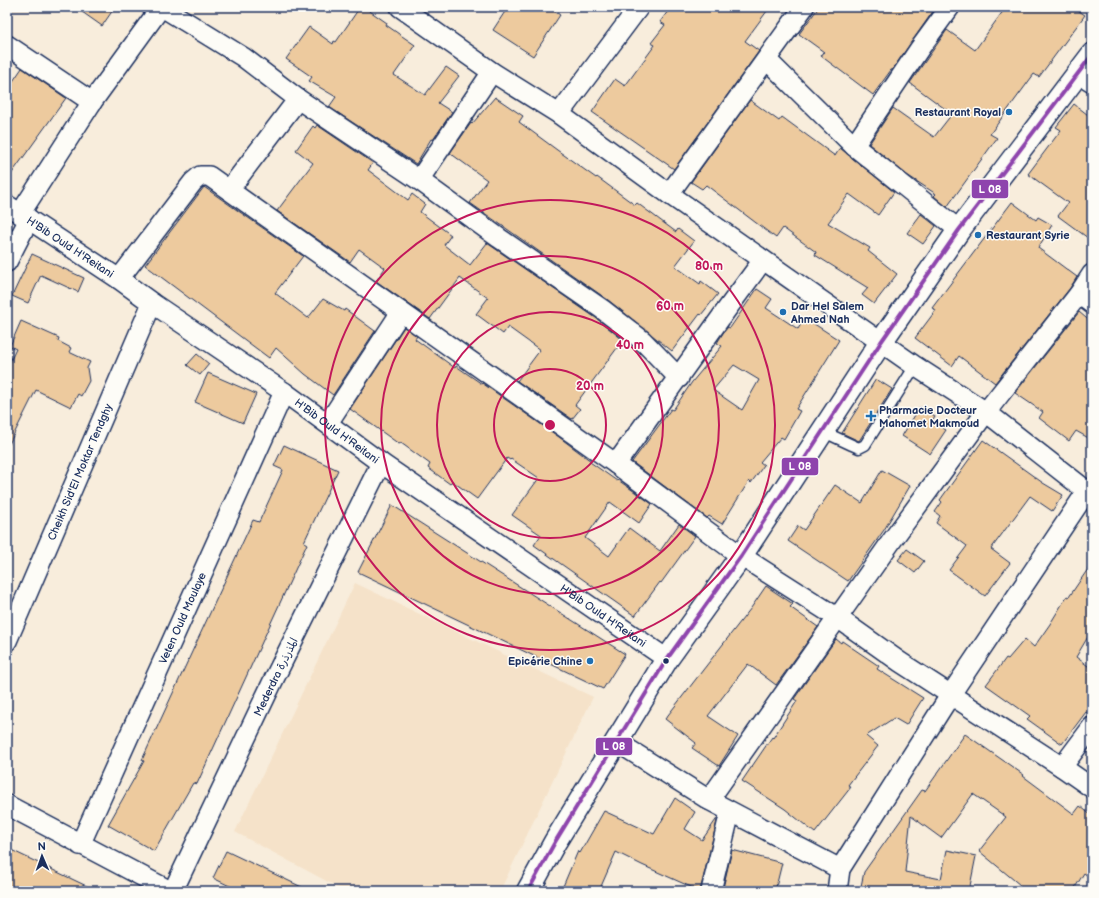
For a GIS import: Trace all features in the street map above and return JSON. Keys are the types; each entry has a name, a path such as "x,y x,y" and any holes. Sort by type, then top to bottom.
{"street":[{"path":"7,262 19,212 92,102 162,7 242,57 298,99 419,180 499,238 602,309 642,340 678,378"},
{"path":"400,7 492,72 559,114 668,194 915,366 986,412 1089,493 951,694 840,869 837,891"},
{"path":"668,194 767,60 804,7"},
{"path":"854,146 920,48 950,7"},
{"path":"559,114 637,8"},
{"path":"7,45 92,102"},
{"path":"528,891 566,824 667,659 741,556 881,342 959,230 1086,78 1092,55"},
{"path":"767,60 854,146 959,230"},
{"path":"419,180 492,72"},
{"path":"229,190 298,99"},
{"path":"119,279 193,182 200,176 209,176 616,464 741,556 838,618 900,662 951,694 1092,788"},
{"name":"H'Bib Ould H'Reitani","path":"19,212 284,392 381,463 667,659"},
{"path":"616,464 726,309 763,260"},
{"path":"709,800 892,539 986,412 1085,299 1092,274"},
{"name":"Cheikh Sid'El Moktar Tendghy","path":"7,641 152,303"},
{"path":"328,423 401,312"},
{"name":"Veten Ould Moulaye","path":"80,845 284,392"},
{"name":"Mederdra المذرذرة","path":"173,891 277,674 381,463"},
{"path":"1062,767 1092,727"},
{"path":"617,742 730,812 840,869"},
{"path":"7,805 80,845 170,891"},
{"path":"712,891 730,812"}],"lane":[{"path":"822,431 859,448 865,446 915,366"}],"shaded area":[{"path":"355,583 593,697 500,891 345,891 235,832"}],"building":[{"path":"75,7 115,7 102,26"},
{"path":"360,7 364,7 387,23 386,25 415,45 394,75 425,95 446,67 459,76 438,103 452,112 433,140 431,139 416,164 329,107 336,97 309,81 312,77 286,59 309,27 333,44 334,41 336,42"},
{"path":"508,7 548,7 560,15 533,56 493,30"},
{"path":"671,7 770,7 745,41 759,51 674,169 592,112 615,79 625,86 655,45 651,43 665,25 660,22"},
{"path":"819,7 936,7 873,95 821,56 824,52 799,34"},
{"path":"1006,7 1073,7 1085,15 1039,77 1034,74 990,134 997,138 947,207 934,196 936,194 907,175 869,144 893,108 934,137 952,114 910,83 947,30 975,50"},
{"path":"22,68 66,98 7,180 7,90"},
{"path":"495,97 523,116 519,122 557,150 635,205 637,203 676,232 678,229 694,241 675,266 700,284 701,281 718,294 701,315 700,314 672,351 608,300 470,203 487,180 450,153 471,123 472,124"},
{"path":"750,100 779,121 782,117 835,156 840,148 894,192 878,215 849,194 828,223 870,248 868,251 897,274 874,304 862,295 868,288 815,255 816,252 783,228 776,238 706,185 702,189 691,182"},
{"path":"1074,104 1092,118 1092,241 1058,216 1068,203 1028,174 1061,130 1056,127"},
{"path":"317,125 373,163 368,170 408,200 412,194 425,204 420,212 451,235 444,245 470,265 487,243 596,318 623,340 575,405 580,409 572,419 517,381 540,350 508,327 503,334 476,314 488,298 460,278 430,319 376,281 385,268 359,249 350,262 277,211 313,163 296,150 313,126 315,128"},
{"path":"204,187 303,256 275,293 308,318 323,299 344,311 345,309 375,331 333,395 305,374 276,348 269,358 145,265"},
{"path":"1012,202 1036,220 1038,217 1052,225 1038,248 1077,277 995,383 959,356 952,366 915,338 936,310 932,308"},
{"path":"921,214 936,226 923,244 907,233"},
{"path":"32,254 84,278 78,292 41,275 28,303 12,296"},
{"path":"757,289 772,299 766,308 798,329 805,318 839,340 796,409 800,411 784,439 781,437 760,462 764,465 751,483 749,481 722,524 709,516 707,518 632,462 671,409 673,410 692,382 722,346 717,343 728,327 730,328","holes":["734,365 759,380 742,410 713,390"]},
{"path":"1079,312 1092,323 1092,440 1076,431 1069,441 1039,418 1043,412 1015,393"},
{"path":"21,321 59,338 58,341 71,348 69,352 90,362 87,368 89,381 81,396 78,394 71,407 36,390 7,448 7,368 16,349 10,346"},
{"path":"404,327 417,336 415,339 455,368 456,366 482,383 559,437 591,461 590,462 652,504 639,523 610,502 585,538 609,556 629,528 660,551 679,524 695,536 635,616 534,545 541,535 512,515 539,478 511,459 510,460 507,458 477,499 452,481 450,484 428,468 430,464 350,409"},
{"path":"197,354 209,364 200,375 187,365"},
{"path":"208,373 256,394 243,423 195,402"},
{"path":"876,379 892,389 859,441 842,433"},
{"path":"920,407 935,416 932,421 946,430 930,454 902,436"},
{"path":"983,440 1043,483 1063,495 1052,511 1030,496 991,549 1010,563 985,596 949,570 967,546 936,523 940,516 935,512 942,502 940,500"},
{"path":"284,445 338,470 304,542 307,544 197,784 193,783 154,851 108,825 144,761 142,760 253,520 259,522 283,470 274,466"},
{"path":"882,470 910,486 884,530 848,581 788,541 798,526 804,530 835,485 862,503"},
{"path":"392,505 625,654 603,689 358,572"},
{"path":"907,549 924,561 915,573 898,560"},
{"path":"1092,563 1092,630 1076,657 1092,669 1092,716 1086,712 1062,744 1027,719 1030,716 986,685 1006,658 1008,659 1025,639 1034,647 1067,596 1069,597"},
{"path":"766,586 793,604 790,607 818,627 776,685 748,664 708,716 738,736 719,766 692,748 696,743 665,719 751,608"},
{"path":"836,639 841,643 842,641 879,666 877,669 923,698 906,725 894,718 866,736 878,746 848,785 851,787 815,833 785,809 742,781 772,737 773,738 797,701 794,699"},
{"path":"965,734 1024,775 1023,776 1074,814 1080,806 1092,816 1092,879 1084,873 1073,891 1015,891 1020,885 979,851 1006,817 973,794 941,838 911,816 905,872 941,879 947,850 976,856 969,891 860,891 864,872 922,790 925,791"},
{"path":"675,798 695,812 685,829 702,840 718,817 700,891 616,852 599,891 561,891 578,851 580,853 604,811 654,834"},
{"path":"7,848 97,891 7,891"},
{"path":"732,850 782,863 775,891 736,891 723,888"},
{"path":"226,851 310,891 240,891 213,878"}],"transit line":[{"path":"528,891 555,842 667,659 741,556 881,342 959,230 1092,55"}],"place":[{"name":"Restaurant Royal","path":"1009,112"},
{"name":"Restaurant Syrie","path":"978,235"},
{"name":"Dar Hel Salem Ahmed Nah","path":"783,312"},
{"name":"Pharmacie Docteur Mahomet Makmoud","path":"871,416"},
{"name":"Epicérie Chine","path":"590,661"}]}
